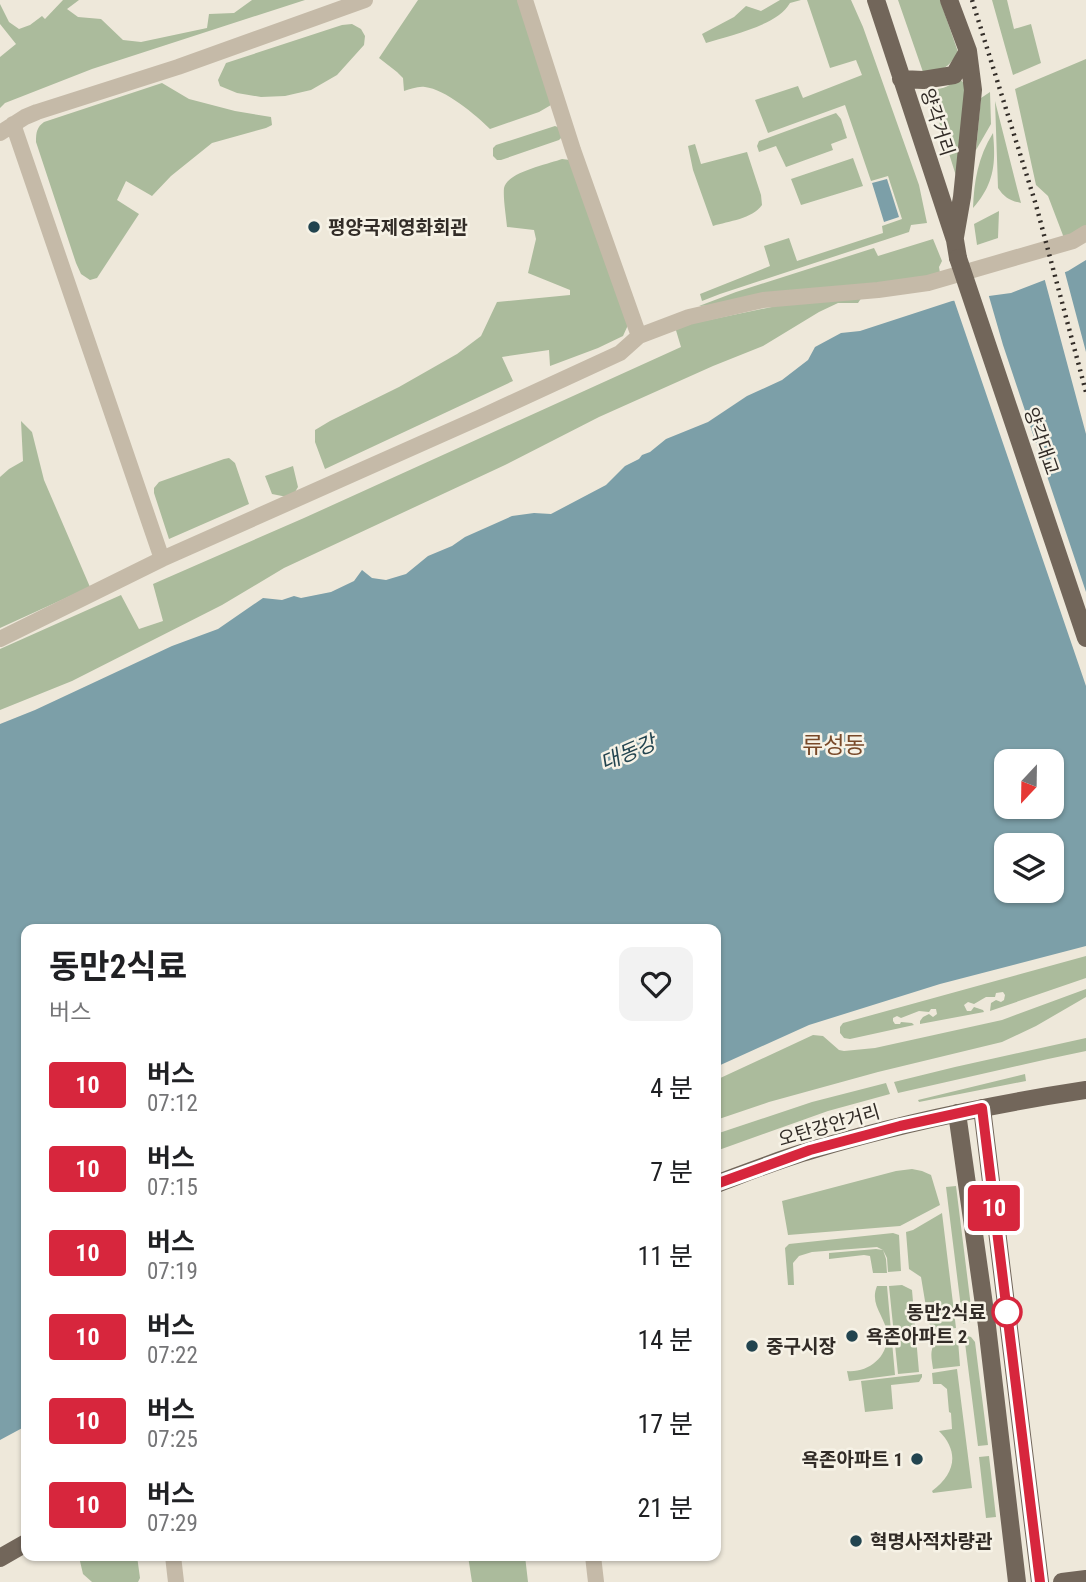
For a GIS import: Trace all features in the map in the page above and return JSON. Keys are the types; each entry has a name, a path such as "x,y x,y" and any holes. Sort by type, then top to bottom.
{"main road":[{"path":"869,0 879,7"},
{"path":"949,0 968,51 973,90 956,249"},
{"name":"양각거리","path":"879,7 956,249"},
{"path":"901,79 923,80 954,75 968,51"},
{"name":"양각대교","path":"956,249 1086,638"},
{"name":"오탄강안거리","path":"721,1182 810,1150 900,1126 1086,1090"},
{"path":"982,1108 1040,1582"},
{"path":"957,1113 987,1326 1017,1582"},
{"path":"0,1558 21,1546"},
{"path":"1062,1582 1086,1579"}],"street":[{"path":"162,559 6,129 37,112 365,0"},
{"path":"524,0 573,150 639,336"},
{"path":"0,639 162,559 481,418 620,353 639,336 689,317 763,300 928,283 1073,241 1086,233"},
{"path":"174,1561 176,1582"},
{"path":"594,1561 596,1582"}],"green space":[{"path":"63,0 79,0 67,9 78,17 101,19 123,40 141,42 207,28 209,14 234,13 252,0 305,0 92,69 5,103 0,108 0,57 16,44 0,24 0,4 9,22 19,29 42,16 45,19"},
{"path":"418,0 519,0 551,105 539,112 490,129 469,110 442,92 422,87 404,91 403,78 379,58"},
{"path":"780,0 801,0 790,3 784,11 764,24 706,43 702,34 734,17 746,6 761,11"},
{"path":"807,0 851,0 919,185 927,223 911,225 909,232 702,301 700,294 770,266 764,246 789,238 797,261 883,233 882,226 902,219 888,176 871,181 845,105 768,133 755,100 798,86 803,98 862,75 856,60 830,68"},
{"path":"898,0 940,0 958,52 947,66 940,70 923,72"},
{"path":"992,0 1007,0 1014,29 1031,24 1041,63 1013,75"},
{"path":"352,24 361,29 365,36 364,45 337,75 311,90 285,96 261,97 237,93 220,86 218,80 226,63"},
{"path":"1086,59 1086,229 1064,238 1048,196 1036,185 1015,89"},
{"path":"956,80 961,80 965,85 957,179 929,90 944,88"},
{"path":"162,83 189,99 271,117 272,125 212,143 171,176 152,196 126,181 117,200 139,214 97,278 90,280 81,274 76,263 36,142 37,130 44,122"},
{"path":"990,92 991,124 976,150 981,98"},
{"path":"995,101 1021,203 1008,198 998,188"},
{"path":"836,113 841,119 847,138 831,144 833,150 786,167 776,146 759,152 759,141"},
{"path":"555,126 560,128 562,137 559,140 501,160 493,156 493,148 496,145"},
{"path":"993,133 992,173 985,191 973,208 978,169"},
{"path":"695,144 701,164 747,152 761,195 762,205 758,210 740,219 713,226 693,170 688,146"},
{"path":"853,158 863,186 801,205 791,179"},
{"path":"562,159 570,160 628,325 623,336 550,366 549,350 502,357 513,381 325,469 315,442 315,430 457,354 481,336 497,302 570,295 570,290 528,273 536,239 534,230 507,227 504,197 504,188 512,177"},
{"path":"999,211 998,238 977,245 974,224"},
{"path":"933,239 942,261 940,273 922,281 699,306 874,248 878,256"},
{"path":"862,297 858,303 838,303 763,346 599,417 505,465 284,568 222,605 72,681 0,710 0,649 121,595 139,629 163,621 153,584 681,347 675,327 796,302"},
{"path":"21,421 32,432 44,480 90,587 0,628 0,477 23,461"},
{"path":"229,458 235,463 249,504 169,539 154,488 159,482"},
{"path":"293,466 298,487 295,492 287,497 272,494 265,476"},
{"path":"1086,956 1086,978 990,1011 991,1003 1004,1000 1003,992 974,1004 968,1002 964,1005 967,1011 974,1007 984,1012 920,1024 923,1017 937,1014 936,1009 931,1009 929,1012 919,1011 893,1018 895,1024 901,1022 914,1025 850,1039 844,1038 840,1033 843,1023"},
{"path":"1086,989 1086,997 1002,1042 878,1072 721,1118 721,1078 813,1035 823,1036 844,1051 875,1048 1002,1020"},
{"path":"1086,1038 1086,1051 898,1093 894,1082 955,1067"},
{"path":"1025,1074 1026,1081 919,1102 918,1100"},
{"path":"886,1083 890,1094 828,1111 721,1149 721,1132 812,1102"},
{"path":"912,1169 931,1175 940,1205 900,1226 788,1235 782,1201"},
{"path":"956,1186 972,1315 970,1322 963,1324 946,1187"},
{"path":"942,1213 956,1328 937,1330 930,1325 928,1319 921,1277 909,1269 906,1232"},
{"path":"893,1233 899,1235 901,1271 888,1272 887,1258 883,1250 877,1247 812,1252 799,1256 793,1263 794,1285 788,1285 785,1248 789,1244"},
{"path":"883,1250 887,1273 873,1273 870,1256 829,1259 829,1253"},
{"path":"902,1285 912,1290 919,1372 898,1374 889,1286"},
{"path":"877,1286 887,1286 895,1375 849,1381 847,1371 869,1366 876,1362 885,1350 887,1334 876,1305"},
{"path":"964,1335 975,1342 988,1445 978,1446"},
{"path":"958,1340 960,1366 933,1369 931,1352 935,1343"},
{"path":"957,1369 972,1488 933,1493 946,1477 952,1462 950,1447 939,1431 952,1429 947,1389 941,1384 933,1384 932,1373"},
{"path":"922,1374 919,1382 891,1385 893,1409 865,1412 861,1381"},
{"path":"989,1456 996,1517 986,1518 979,1457"},
{"path":"80,1561 138,1561 140,1578 138,1582 92,1582 83,1574"},
{"path":"469,1561 526,1561 528,1582 472,1582"}],"water":[{"path":"887,179 899,217 884,222 872,183"},
{"name":"대동강","path":"1086,260 1086,946 940,984 809,1025 721,1065 721,924 21,924 21,1429 0,1440 0,724 172,646 218,629 263,598 282,600 331,592 354,581 362,570 372,578 386,580 406,574 428,556 512,516 551,514 606,485 625,466 666,439 708,422 747,396 782,380 808,360 815,347 841,333 860,331 952,301 1011,293 1068,271"}],"pier":[{"path":"1064,269 1086,352 1086,434 1044,277"},
{"path":"988,293 1086,592 1086,686 953,297"}],"railway":[{"path":"972,0 1036,205 1086,392"}],"bus line":[{"name":"10","path":"721,1182 810,1150 982,1108 1040,1582"}],"place":[{"name":"평양국제영화회관","path":"314,227"},
{"name":"동만2식료","path":"1007,1312"},
{"name":"욕존아파트 2","path":"852,1336"},
{"name":"중구시장","path":"752,1346"},
{"name":"욕존아파트 1","path":"917,1459"},
{"name":"혁명사적차량관","path":"856,1541"}],"district":[{"name":"류성동","path":"834,745"}]}
